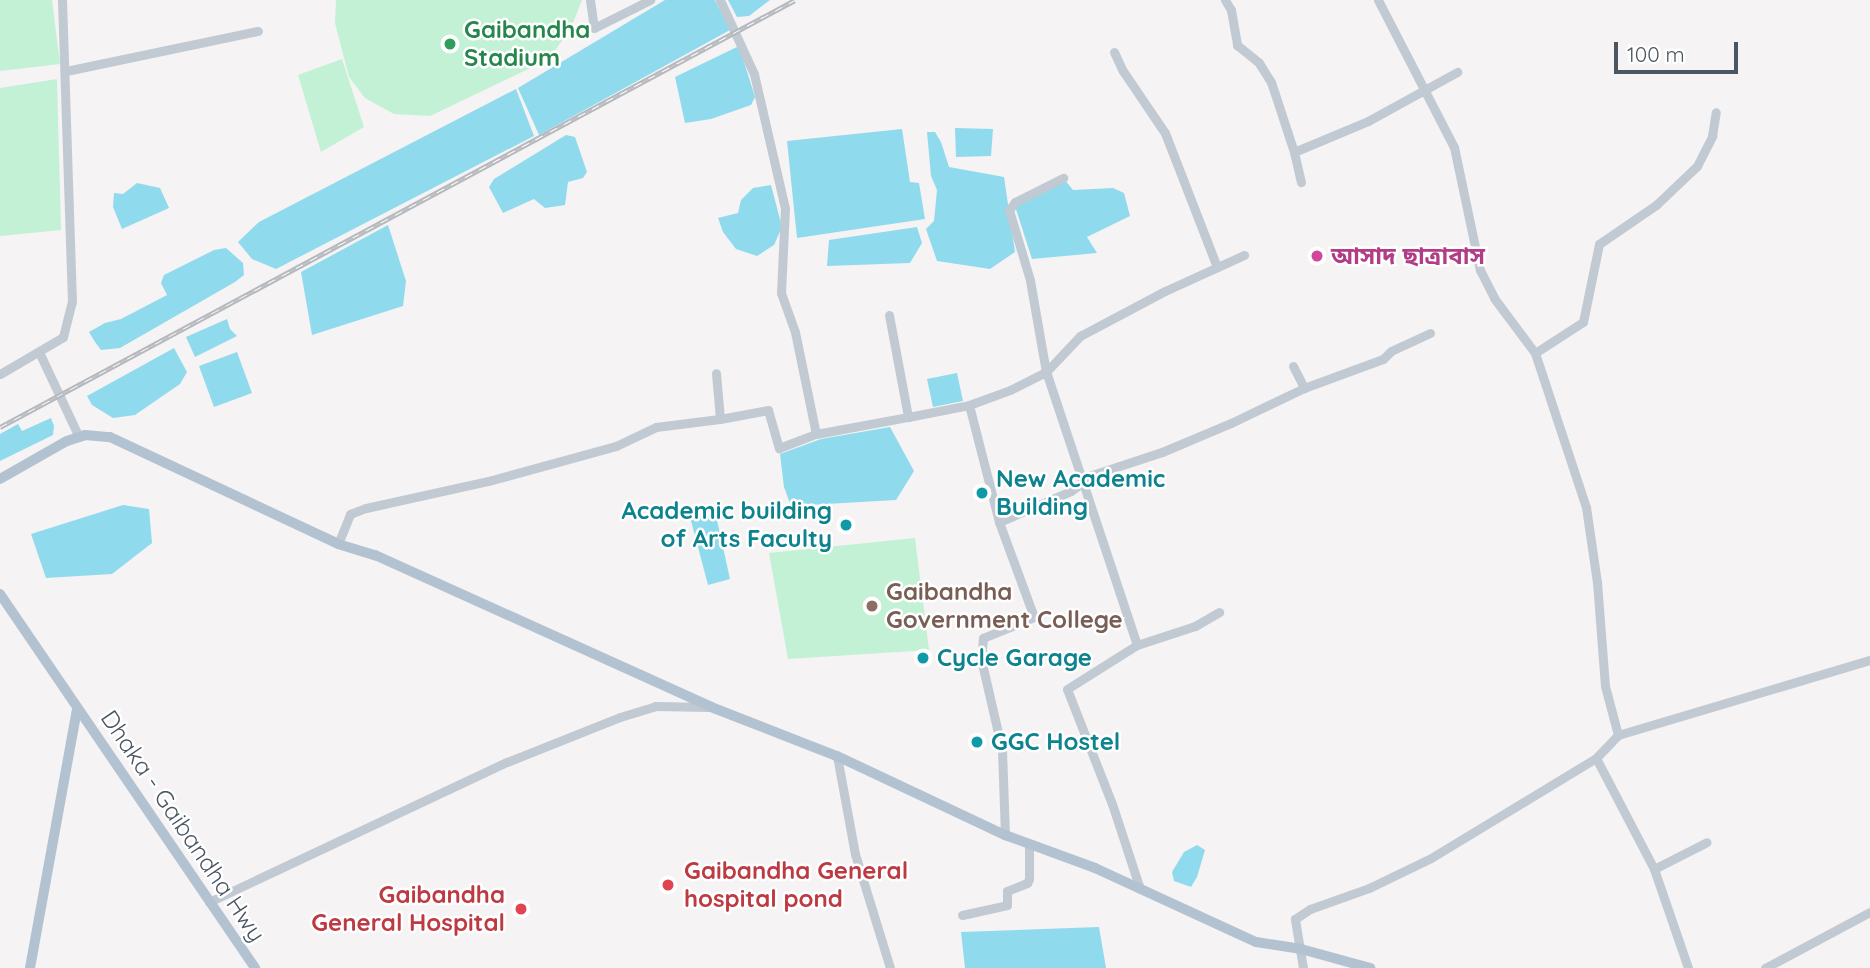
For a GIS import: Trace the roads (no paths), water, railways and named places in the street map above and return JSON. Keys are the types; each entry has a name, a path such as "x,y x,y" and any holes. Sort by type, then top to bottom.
{"main road":[{"path":"0,479 79,437 110,436 338,544 375,555 711,707 837,756 1005,835 1140,889 1256,942 1301,949 1370,968"},
{"name":"Dhaka - Gaibandha Hwy","path":"0,594 255,968"},
{"path":"30,968 77,709"}],"street":[{"path":"0,374 63,337 72,302 62,0"},
{"path":"590,0 594,27 650,0"},
{"path":"720,0 754,75 785,208 781,293 795,332 816,433"},
{"path":"1225,0 1231,10 1237,45 1259,63 1271,82 1301,182"},
{"path":"1378,0 1454,147 1480,270 1494,298 1535,353 1586,507 1597,582 1605,686 1618,735"},
{"path":"66,71 258,31"},
{"path":"1114,52 1123,71 1165,133 1217,267"},
{"path":"1294,152 1368,121 1457,72"},
{"path":"1535,353 1583,322 1599,244 1624,230 1656,205 1697,166 1712,136 1716,112"},
{"path":"1063,178 1015,202 1009,210 1030,280 1046,372 1137,645"},
{"path":"338,544 350,514 366,508 492,480 616,446 656,427 768,410 779,448 816,433 970,405 1046,372 1080,336 1244,256"},
{"path":"889,315 908,416"},
{"path":"999,522 1071,491 1092,475 1162,452 1304,388 1383,359 1391,351 1430,333"},
{"path":"39,352 79,437"},
{"path":"1293,366 1304,388"},
{"path":"716,373 720,419"},
{"path":"970,405 999,522 1034,617 983,638 981,659 1002,750 1005,835"},
{"path":"1140,889 1112,804 1067,688 1137,645 1195,626 1219,612"},
{"path":"1303,968 1295,919 1310,909 1368,888 1431,858 1597,758 1618,735 1870,660"},
{"path":"209,902 507,762 620,716 655,706 711,707"},
{"path":"837,756 855,854 890,968"},
{"path":"1597,758 1654,870 1688,968"},
{"path":"1654,870 1707,842"},
{"path":"962,915 1007,905 1007,891 1027,883 1029,879 1029,844"},
{"path":"1765,968 1870,912"}],"water":[{"path":"665,0 715,0 730,30 539,135 518,88"},
{"path":"728,0 770,0 749,16 737,17"},
{"path":"739,46 755,97 751,105 711,119 685,123 675,77"},
{"path":"516,89 534,136 276,269 252,259 238,242 259,222"},
{"path":"955,128 993,129 991,156 956,157"},
{"path":"902,129 910,182 919,183 925,219 797,238 787,141"},
{"path":"927,132 935,132 949,167 1004,177 1015,252 990,269 937,261 926,229 934,221 937,190 931,176"},
{"path":"566,135 575,137 587,172 583,178 568,182 565,205 545,208 534,199 503,213 489,187 494,179"},
{"path":"1064,179 1073,190 1113,188 1124,193 1130,216 1087,237 1097,253 1032,259 1014,203"},
{"path":"137,183 160,188 169,208 122,229 113,207 114,193 123,194"},
{"path":"771,185 782,227 774,245 757,256 736,249 723,232 718,218 738,213 741,200 753,188"},
{"path":"388,225 406,281 403,306 312,335 301,272"},
{"path":"917,227 922,243 910,263 827,266 829,240"},
{"path":"226,248 243,263 244,275 120,348 101,350 89,332 167,295 161,283 164,275 214,250"},
{"path":"227,319 230,329 237,336 195,357 186,337"},
{"path":"174,348 187,372 180,384 135,415 113,418 92,405 87,396"},
{"path":"237,352 252,393 214,407 199,366"},
{"path":"957,373 963,401 933,407 927,379"},
{"path":"51,418 53,435 0,461 0,434 18,424 22,431"},
{"path":"890,427 914,471 896,500 791,506 784,487 780,454 821,439"},
{"path":"123,505 149,509 152,543 112,574 46,578 31,534"},
{"path":"715,511 730,579 708,585 690,517"},
{"path":"1197,845 1205,850 1191,887 1174,881 1172,872 1184,852"},
{"path":"1099,927 1106,968 965,968 961,932"}],"railway":[{"path":"0,427 795,0"}],"place":[{"name":"Gaibandha Stadium","path":"450,44"},
{"name":"আসাদ ছাত্রাবাস","path":"1317,256"},
{"name":"New Academic Building","path":"982,493"},
{"name":"Academic building of Arts Faculty","path":"846,525"},
{"name":"Gaibandha Government College","path":"872,606"},
{"name":"Cycle Garage","path":"923,658"},
{"name":"GGC Hostel","path":"977,742"},
{"name":"Gaibandha General hospital pond","path":"668,885"},
{"name":"Gaibandha General Hospital","path":"521,909"}]}
